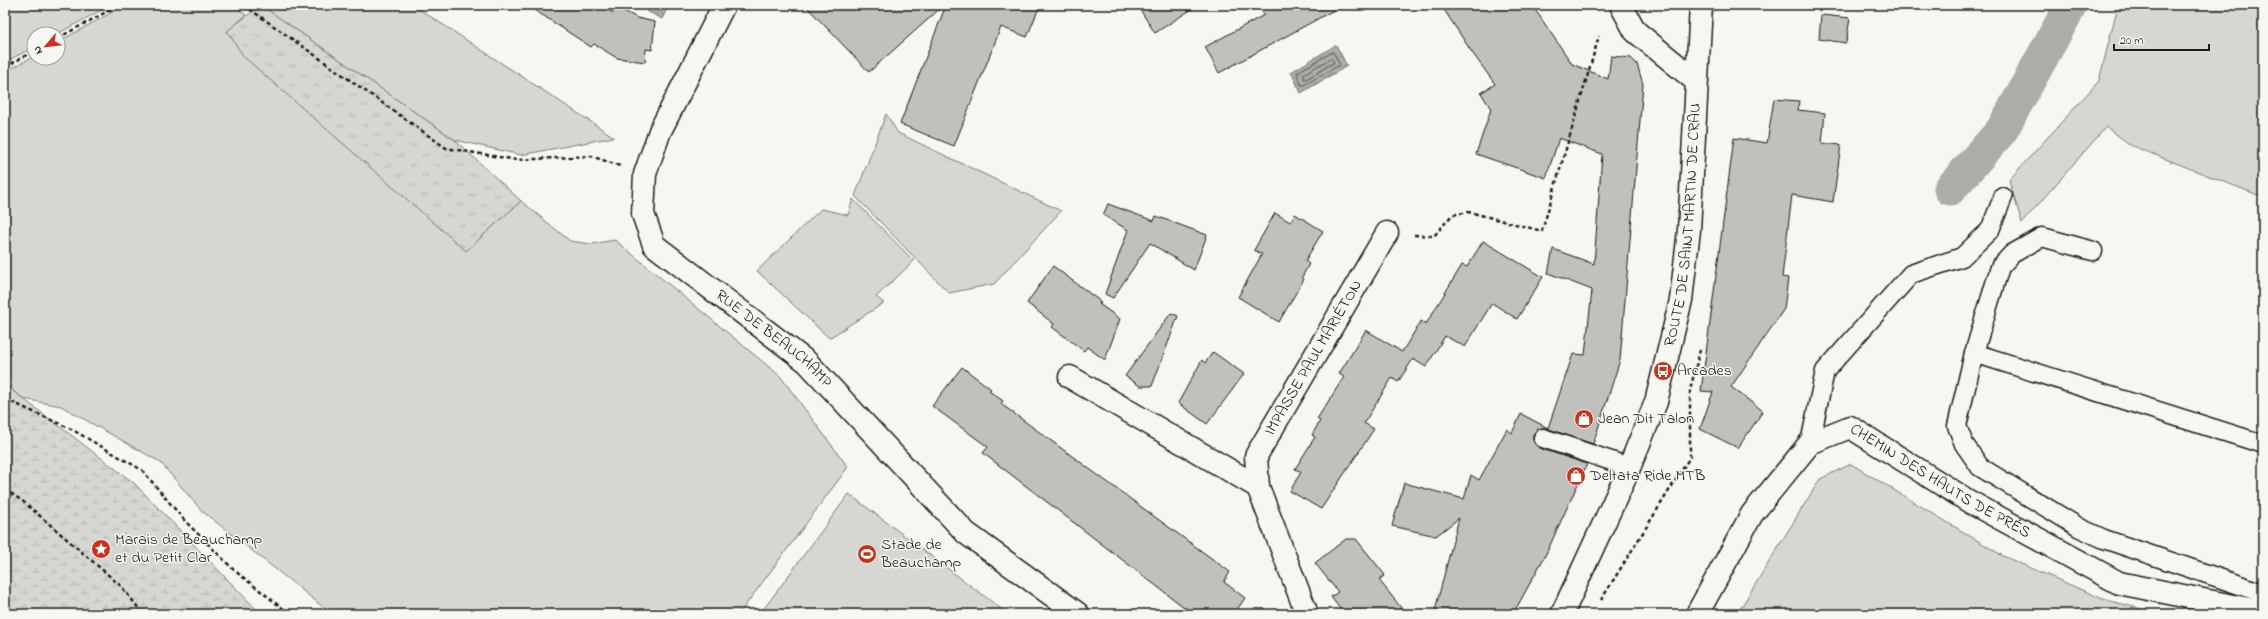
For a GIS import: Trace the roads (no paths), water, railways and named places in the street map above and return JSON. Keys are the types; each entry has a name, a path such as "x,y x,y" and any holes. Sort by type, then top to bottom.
{"street":[{"name":"RUE DE BEAUCHAMP","path":"724,5 660,131 645,174 642,214 654,245 807,362 966,533 1078,614"},
{"path":"1621,5 1635,31 1696,81"},
{"name":"ROUTE DE SAINT MARTIN DE CRAU","path":"1562,614 1629,466 1656,402 1681,300 1689,230 1701,5"},
{"name":"IMPASSE PAUL MARIÉTON","path":"1307,614 1258,487 1256,456 1387,233"},
{"path":"1070,377 1258,487"},
{"name":"CHEMIN DES HAUTS DE PRÉS","path":"1697,614 1752,514 1810,443 1850,427 1970,502 2119,583 2263,612"}],"lane":[{"path":"1810,443 1825,370 1912,274 1962,257 1990,230 2003,197"},
{"path":"2093,251 2042,237 2012,254 2000,268 1974,353 1957,426 1964,444 1980,467 2080,528 2104,539 2263,593"},
{"path":"1974,353 2263,444"},
{"path":"1542,438 1629,466"}],"water":[{"path":"650,5 669,5 662,19 647,11"},
{"path":"1336,45 1347,66 1301,93 1291,72"}],"waterway":[{"path":"1950,189 2002,130 2071,5"}],"place":[{"name":"Arcades","path":"1663,371"},
{"name":"Jean Dit Talon","path":"1584,419"},
{"name":"Deltata Ride MTB","path":"1576,476"},
{"name":"Marais de Beauchamp et du Petit Clar","path":"101,549"},
{"name":"Stade de Beauchamp","path":"867,554"}]}
